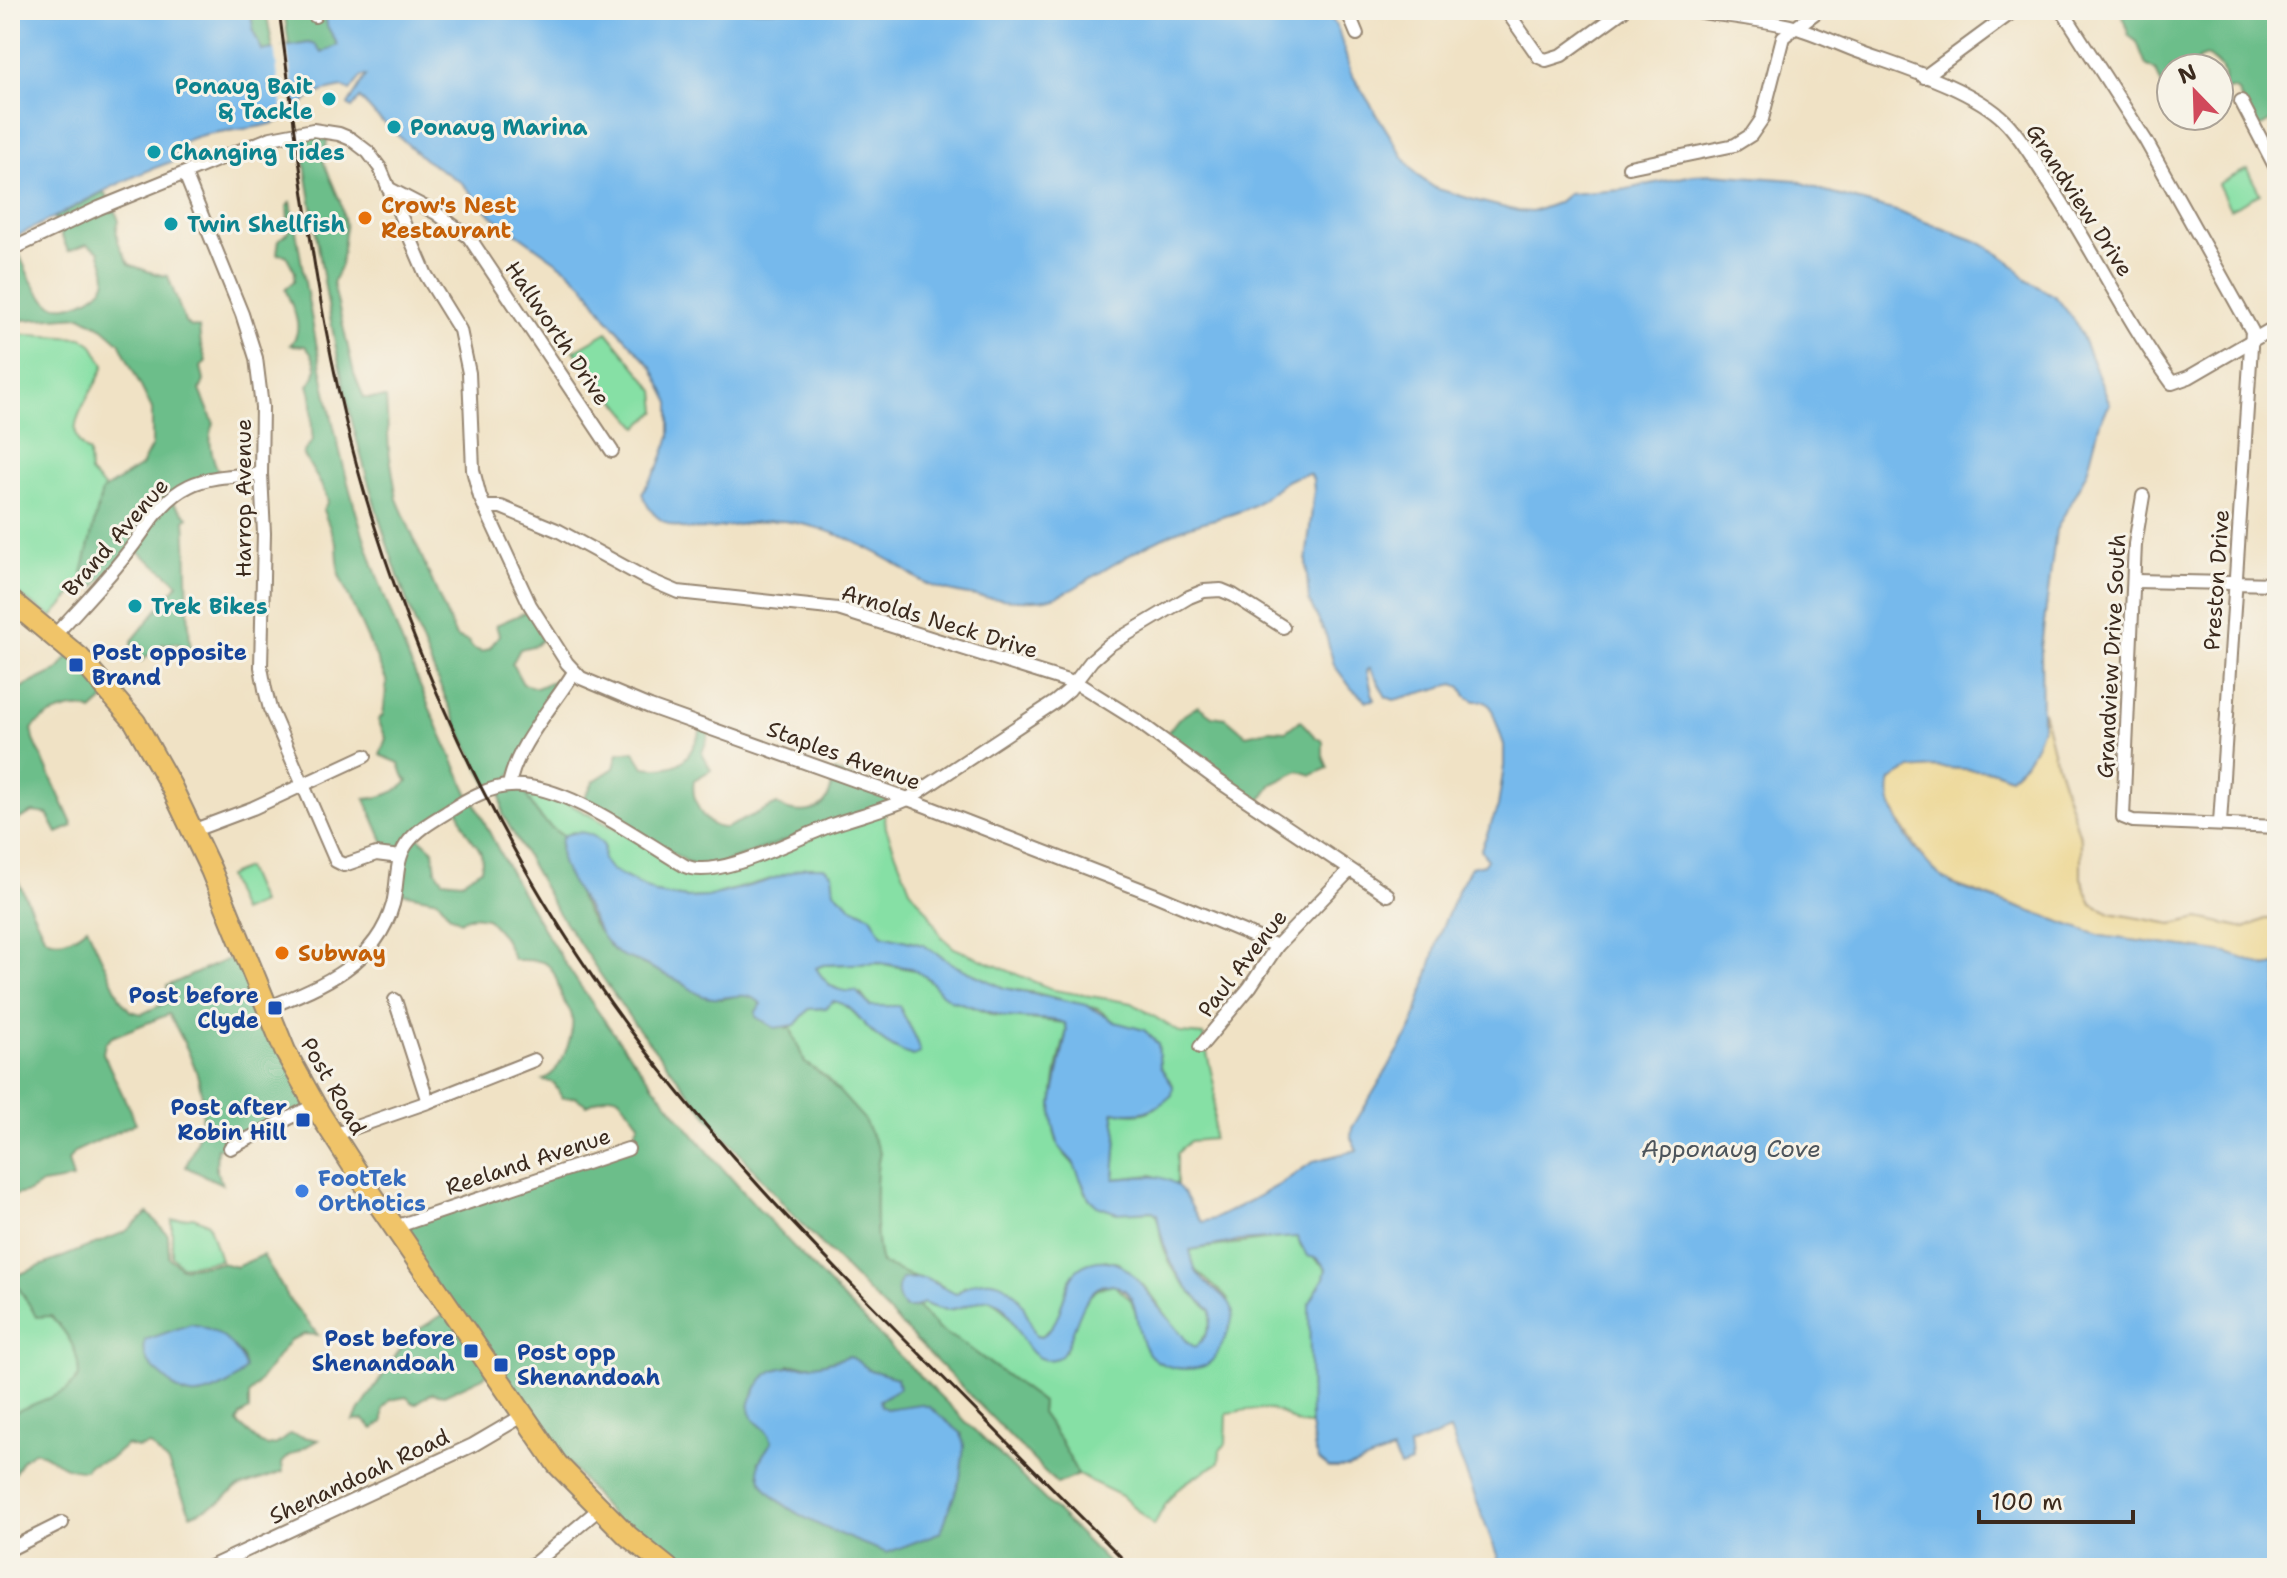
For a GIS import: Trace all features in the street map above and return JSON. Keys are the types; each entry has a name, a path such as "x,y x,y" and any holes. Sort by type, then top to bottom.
{"main road":[{"name":"Post Road","path":"10,600 80,658 135,722 192,831 285,1051 333,1135 557,1464 599,1509 668,1568"}],"street":[{"path":"1347,10 1357,34"},
{"path":"1506,10 1539,57 1546,60 1562,55 1624,10"},
{"name":"Grandview Drive","path":"1691,10 1794,27 1973,97 2006,122 2079,228 2134,327 2172,383 2189,377 2252,340"},
{"path":"1629,167 1735,145 1751,135 1762,119 1783,37 1819,10"},
{"path":"1924,77 2015,10"},
{"path":"2062,10 2146,141 2252,331 2252,340 2277,326"},
{"path":"2241,101 2277,170"},
{"path":"10,250 99,208 271,138 313,130 339,134 360,144 380,168 426,275 456,322 463,339 469,373 473,470 485,507"},
{"name":"Harrop Avenue","path":"185,174 242,314 256,358 262,407 264,533 261,667 270,709 336,861 344,865 376,854 400,857"},
{"name":"Hallworth Drive","path":"388,188 436,213 469,237 612,451"},
{"name":"Preston Drive","path":"2220,823 2252,340"},
{"name":"Brand Avenue","path":"54,636 132,547 163,505 186,487 209,478 261,474"},
{"name":"Grandview Drive South","path":"2143,496 2135,544 2123,817 2133,821 2220,823"},
{"name":"Staples Avenue","path":"485,507 530,605 574,672 589,683 908,799 1153,894 1277,946"},
{"name":"Arnolds Neck Drive","path":"485,507 501,507 559,531 645,578 678,592 838,609 1074,683 1136,720 1220,782 1388,895"},
{"path":"2135,581 2277,584"},
{"path":"267,1008 341,974 368,951 391,909 400,857 413,836 471,798 494,788 530,786 571,799 685,866 699,871 752,857 908,799 1055,702 1109,645 1189,597 1204,591 1221,590 1283,627"},
{"path":"509,786 511,773 526,746 574,672"},
{"path":"192,831 302,786 365,756"},
{"path":"2220,823 2277,827"},
{"name":"Paul Avenue","path":"1200,1047 1250,987 1277,946 1350,870"},
{"path":"395,1000 428,1102"},
{"path":"333,1135 534,1060"},
{"path":"230,1148 315,1105"},
{"name":"Reeland Avenue","path":"395,1227 628,1149"},
{"name":"Shenandoah Road","path":"208,1568 473,1445 524,1415"},
{"path":"525,1568 544,1564 599,1509"},
{"path":"10,1549 62,1523"}],"green space":[{"path":"250,10 266,10 273,49 262,51 254,33"},
{"path":"284,10 333,10 326,18 338,46 322,53 309,43 279,48 289,45"},
{"path":"2117,10 2277,10 2277,118 2255,129 2235,90 2235,52 2155,52 2155,70 2146,65 2137,42 2129,36 2122,15"},
{"path":"305,132 329,132 323,161 340,201 346,226 341,265 333,283 354,373 364,398 386,398 389,451 397,499 456,637 482,652 490,648 499,635 496,625 533,609 548,633 536,645 520,649 512,664 523,684 537,688 555,680 564,686 509,778 523,787 539,815 563,836 560,845 579,897 593,924 614,951 676,979 701,995 722,999 743,994 755,997 787,1028 790,1027 805,1063 826,1077 863,1118 880,1152 876,1208 881,1263 914,1277 902,1279 913,1308 917,1306 938,1329 965,1345 1042,1402 1041,1413 1060,1440 1078,1475 1057,1484 792,1214 632,1021 554,906 503,815 500,788 490,789 447,702 393,561 364,467 337,354 303,152"},
{"path":"2247,169 2260,194 2230,209 2218,184"},
{"path":"103,192 112,202 119,221 117,238 129,264 168,276 185,322 199,328 206,361 201,367 204,381 200,390 214,424 210,443 219,475 170,500 188,517 185,520 191,652 177,643 163,644 141,661 131,656 131,642 178,584 133,547 94,588 82,573 102,491 141,466 152,445 152,409 119,342 103,328 81,316 10,321 12,238 33,283 51,304 73,305 90,298 102,288 106,274 99,251 87,244 68,251 54,218"},
{"path":"291,202 339,447 372,563 411,664 470,797 531,909 599,1014 676,1114 759,1210 1113,1568 670,1568 622,1529 493,1370 444,1395 432,1393 415,1404 406,1397 390,1400 383,1409 383,1422 373,1429 364,1420 353,1421 400,1349 418,1330 452,1309 396,1225 628,1148 639,1123 619,1097 610,1095 587,1105 575,1097 562,1098 554,1083 543,1080 560,1063 572,1026 571,1013 548,965 514,960 503,936 487,918 473,916 460,921 449,914 438,900 397,892 400,856 388,852 365,799 389,794 408,781 399,763 380,755 386,738 378,720 383,715 387,682 339,575 337,546 323,510 328,501 303,453 313,440 312,400 308,385 315,376 316,366 305,346 290,345 295,339 297,325 285,289 294,281 295,272 286,255 277,254 279,240 289,231 287,206","holes":["456,806 465,829 482,856 481,869 461,882 443,880 436,870 433,850 416,835","850,1356 870,1370 897,1378 880,1400 881,1406 886,1409 928,1409 961,1433 759,1462 772,1442 769,1431 754,1419 789,1365 817,1365"]},
{"path":"607,332 655,391 657,411 638,427 574,351"},
{"path":"10,334 82,338 92,344 104,365 80,411 76,433 80,444 89,453 90,473 137,521 52,617 10,589"},
{"path":"72,651 110,695 92,711 77,708 60,711 43,719 32,729 34,740 73,826 57,833 47,814 33,812 17,820 10,835 10,693 58,670"},
{"path":"1198,706 1212,716 1226,718 1246,735 1268,730 1286,731 1300,720 1315,737 1323,741 1323,756 1328,768 1312,775 1299,771 1272,784 1257,805 1164,737 1178,719"},
{"path":"703,725 711,729 702,753 711,770 694,780 694,796 700,812 718,827 726,828 777,804 797,812 818,808 829,794 834,771 905,798 702,870 582,802 594,781 614,768 618,753 634,751 644,767 677,765 689,754"},
{"path":"523,786 538,787 682,865 884,808 886,828 910,889 941,936 954,948 1054,990 1132,1003 1181,1033 1203,1035 1215,1089 1213,1139 1190,1141 1177,1154 1177,1185 1152,1175 1114,1179 1117,1135 1113,1112 1133,1114 1149,1111 1161,1102 1173,1085 1160,1067 1158,1044 1144,1030 1116,1023 1098,1009 1004,988 958,967 923,945 881,935 871,916 852,907 834,891 832,874 775,878 707,897 686,898 656,893 611,870 603,860 604,846 573,832 563,836 550,826 534,809"},
{"path":"10,864 44,936 60,941 87,927 121,1000 130,1011 142,1014 167,1002 167,986 244,952 315,1104 230,1148 217,1148 216,1169 222,1184 186,1167 201,1126 202,1096 195,1067 169,1014 112,1037 105,1043 103,1053 136,1123 74,1152 68,1161 73,1179 42,1184 29,1192 10,1196"},
{"path":"246,868 261,903 241,912 227,876"},
{"path":"879,963 919,971 950,999 993,1015 1065,1023 1067,1030 1053,1104 1059,1146 1075,1167 1087,1195 1094,1203 1119,1211 1154,1211 1165,1253 1175,1272 1194,1296 1211,1310 1208,1330 1195,1348 1144,1286 1118,1263 1105,1260 1070,1279 1056,1322 1041,1337 1036,1336 1018,1297 965,1286 956,1294 935,1282 895,1271 881,1263 876,1208 880,1152 826,1077 805,1063 790,1027 809,1009 826,1008 832,1001 846,1006 890,1045 913,1056 920,1053 917,1040 899,1006 870,1006 861,994 840,990 830,984 816,968 823,965"},
{"path":"148,1213 168,1235 169,1257 181,1268 222,1263 236,1267 263,1255 289,1299 318,1335 305,1334 290,1340 249,1395 249,1410 240,1416 237,1423 261,1444 268,1446 277,1444 290,1434 318,1440 289,1456 282,1463 283,1472 236,1488 220,1502 191,1515 168,1463 150,1445 137,1448 126,1445 110,1459 89,1465 85,1470 64,1466 35,1451 23,1459 10,1481 10,1414 66,1391 79,1377 75,1351 68,1337 51,1316 36,1317 13,1277 125,1232","holes":["226,1340 242,1356 245,1368 225,1385 201,1393 183,1393"]},
{"path":"193,1217 208,1223 220,1260 181,1266 172,1256 172,1220"},
{"path":"1297,1237 1301,1247 1326,1268 1325,1278 1313,1296 1311,1425 1297,1423 1269,1410 1227,1414 1226,1444 1220,1450 1219,1463 1180,1487 1154,1526 1122,1496 1078,1475 1060,1440 1041,1413 1042,1402 965,1345 938,1329 917,1306 923,1303 949,1309 988,1299 1005,1312 1028,1346 1045,1358 1065,1351 1081,1309 1094,1292 1114,1285 1131,1300 1139,1322 1186,1369 1208,1364 1229,1299 1195,1270 1189,1250"},
{"path":"10,1277 13,1277 36,1316 51,1316 68,1337 75,1351 79,1377 66,1391 14,1414 10,1414"}],"sand":[{"path":"2043,711 2081,840 2081,878 2092,904 2110,913 2172,924 2199,918 2245,928 2265,919 2277,919 2277,965 2266,967 2206,950 2101,936 1947,882 1932,870 1899,821 1889,799 1891,780 1910,769 1932,767 1995,771 2010,777 2024,764 2034,748"}],"water":[{"name":"Apponaug Cove","path":"10,10 250,10 254,33 262,51 309,43 316,45 322,53 338,45 327,26 326,18 333,10 1327,10 1338,29 1351,73 1404,158 1418,176 1435,188 1532,212 1557,203 1568,194 1622,190 1693,175 1795,180 1893,210 1979,242 2007,259 2028,281 2056,297 2077,324 2110,404 2100,422 2087,472 2056,530 2041,647 2042,727 2025,763 2010,777 1995,771 1932,767 1910,769 1891,780 1889,793 1899,824 1909,840 1932,868 1956,886 2101,936 2228,953 2266,967 2277,965 2277,1568 1502,1568 1450,1431 1409,1447 1411,1463 1400,1467 1392,1451 1348,1468 1329,1468 1319,1460 1311,1425 1309,1304 1324,1278 1326,1268 1318,1259 1307,1256 1297,1237 1239,1241 1190,1250 1197,1273 1228,1300 1233,1315 1215,1356 1209,1363 1196,1368 1165,1365 1152,1357 1144,1347 1131,1298 1124,1290 1112,1285 1101,1286 1092,1293 1084,1304 1063,1353 1046,1360 1029,1350 1006,1311 1000,1304 988,1299 949,1309 923,1303 905,1308 898,1294 902,1279 924,1278 956,1294 971,1284 995,1281 1017,1296 1036,1336 1041,1337 1057,1317 1074,1273 1086,1264 1101,1261 1120,1265 1128,1271 1187,1342 1195,1347 1208,1331 1211,1316 1211,1310 1189,1290 1174,1268 1163,1242 1157,1214 1153,1211 1117,1213 1097,1206 1089,1198 1073,1162 1059,1147 1052,1104 1067,1030 1065,1023 1006,1017 951,1000 928,978 910,968 879,963 823,965 816,968 833,987 856,991 870,1006 899,1006 920,1053 913,1056 890,1045 872,1032 847,1006 833,1001 826,1008 809,1009 795,1025 775,1028 756,1017 756,1011 762,1004 755,999 748,996 703,996 615,951 601,935 565,872 560,854 563,836 580,832 590,835 604,846 603,860 611,870 656,893 686,898 707,897 805,867 824,867 832,874 834,891 852,907 871,916 882,935 923,945 958,967 1004,988 1086,1005 1115,1022 1144,1030 1158,1044 1160,1067 1173,1086 1172,1095 1145,1111 1113,1112 1117,1135 1114,1179 1152,1176 1170,1181 1185,1195 1202,1222 1250,1201 1314,1161 1357,1150 1351,1138 1352,1128 1412,1028 1442,927 1459,888 1471,867 1484,864 1487,860 1481,849 1498,806 1504,766 1504,745 1491,707 1484,701 1475,701 1466,696 1461,687 1454,684 1394,700 1386,697 1370,668 1367,671 1374,700 1367,701 1352,689 1334,665 1326,635 1309,601 1306,562 1314,491 1313,479 1309,474 1284,482 1252,506 1169,535 1070,590 1041,600 995,599 939,588 922,582 853,541 797,523 765,521 704,529 667,523 652,512 642,493 659,466 670,437 670,403 652,367 568,270 492,216 462,183 424,159 360,98 352,108 348,105 366,76 362,76 350,91 343,87 315,95 305,102 298,113 277,122 185,141 174,148 174,161 111,187 10,239"},
{"path":"191,1324 224,1338 237,1352 245,1368 226,1385 199,1395 177,1389 153,1368 144,1347 145,1340"},
{"path":"850,1356 870,1370 897,1378 899,1388 880,1400 881,1406 886,1409 920,1404 929,1407 961,1433 964,1446 960,1479 941,1532 887,1553 809,1520 772,1494 761,1480 759,1464 772,1442 752,1417 749,1406 764,1377 785,1367 819,1364"}],"pier":[{"path":"287,46 297,118 284,124 274,47"}],"railway":[{"path":"279,10 315,269 340,398 356,461 374,524 422,658 515,851 551,913 631,1031 728,1151 833,1265 1132,1568"}],"place":[{"name":"Ponaug Bait & Tackle","path":"329,99"},
{"name":"Ponaug Marina","path":"394,127"},
{"name":"Changing Tides","path":"154,152"},
{"name":"Crow's Nest Restaurant","path":"365,218"},
{"name":"Twin Shellfish","path":"171,224"},
{"name":"Trek Bikes","path":"135,606"},
{"name":"Post opposite Brand","path":"76,665"},
{"name":"Subway","path":"282,953"},
{"name":"Post before Clyde","path":"275,1008"},
{"name":"Post after Robin Hill","path":"303,1120"},
{"name":"FootTek Orthotics","path":"302,1191"},
{"name":"Post before Shenandoah","path":"471,1351"},
{"name":"Post opp Shenandoah","path":"501,1365"}]}
